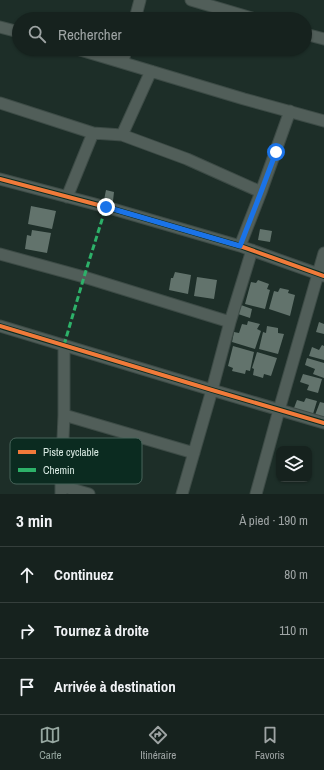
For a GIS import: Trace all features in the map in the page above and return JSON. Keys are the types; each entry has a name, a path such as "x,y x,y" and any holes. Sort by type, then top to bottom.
{"street":[{"path":"137,12 140,0"},
{"path":"191,0 231,12"},
{"path":"0,27 12,30"},
{"path":"312,36 324,40"},
{"path":"101,56 237,97 324,121"},
{"path":"122,62 124,56"},
{"path":"122,135 151,71"},
{"path":"0,103 93,134 122,135 187,159 261,192"},
{"path":"240,246 290,111"},
{"path":"67,197 93,134"},
{"path":"0,179 240,246 321,275"},
{"path":"182,494 230,322 252,250"},
{"path":"256,494 279,410 321,275 324,253"},
{"path":"0,254 84,277 230,322"},
{"path":"0,326 324,423"},
{"path":"63,438 64,345"},
{"path":"64,415 194,453"},
{"path":"61,490 90,494"}],"building":[{"path":"106,190 114,192 113,201 104,200"},
{"path":"31,206 56,211 52,229 28,224"},
{"path":"260,229 272,231 270,242 258,240"},
{"path":"32,230 51,233 47,253 25,249 27,235 31,236"},
{"path":"175,272 191,275 188,294 169,290 171,278 173,278"},
{"path":"197,277 217,280 214,299 194,296"},
{"path":"258,280 269,284 267,289 270,290 265,309 245,304 251,282 256,283"},
{"path":"280,288 289,290 288,293 295,295 290,316 269,309 274,291 278,292"},
{"path":"241,305 252,309 250,318 238,314"},
{"path":"248,321 260,324 257,329 261,331 255,349 232,342 234,332 239,333 242,324 247,325"},
{"path":"319,322 324,324 324,334 316,332"},
{"path":"267,326 278,328 278,333 284,334 278,354 259,349 263,332 266,333"},
{"path":"322,345 324,346 324,360 309,356 312,347 319,350"},
{"path":"233,346 254,352 250,371 246,370 245,374 232,371 233,368 228,366"},
{"path":"257,352 277,358 271,376 264,374 263,378 253,375 254,369 252,368"},
{"path":"307,358 324,363 324,378 313,374 315,369 305,365"},
{"path":"303,374 322,379 318,393 307,390 309,385 300,382"},
{"path":"306,398 317,401 313,414 294,408 297,400 304,402"},
{"path":"320,402 324,403 324,418 315,415"}],"marked path":[{"path":"64,345 106,207"}],"cycle path":[{"path":"0,179 106,207 240,246 324,276"},
{"path":"0,326 324,423"}],"route":[{"path":"106,207 240,246 276,152"}]}
